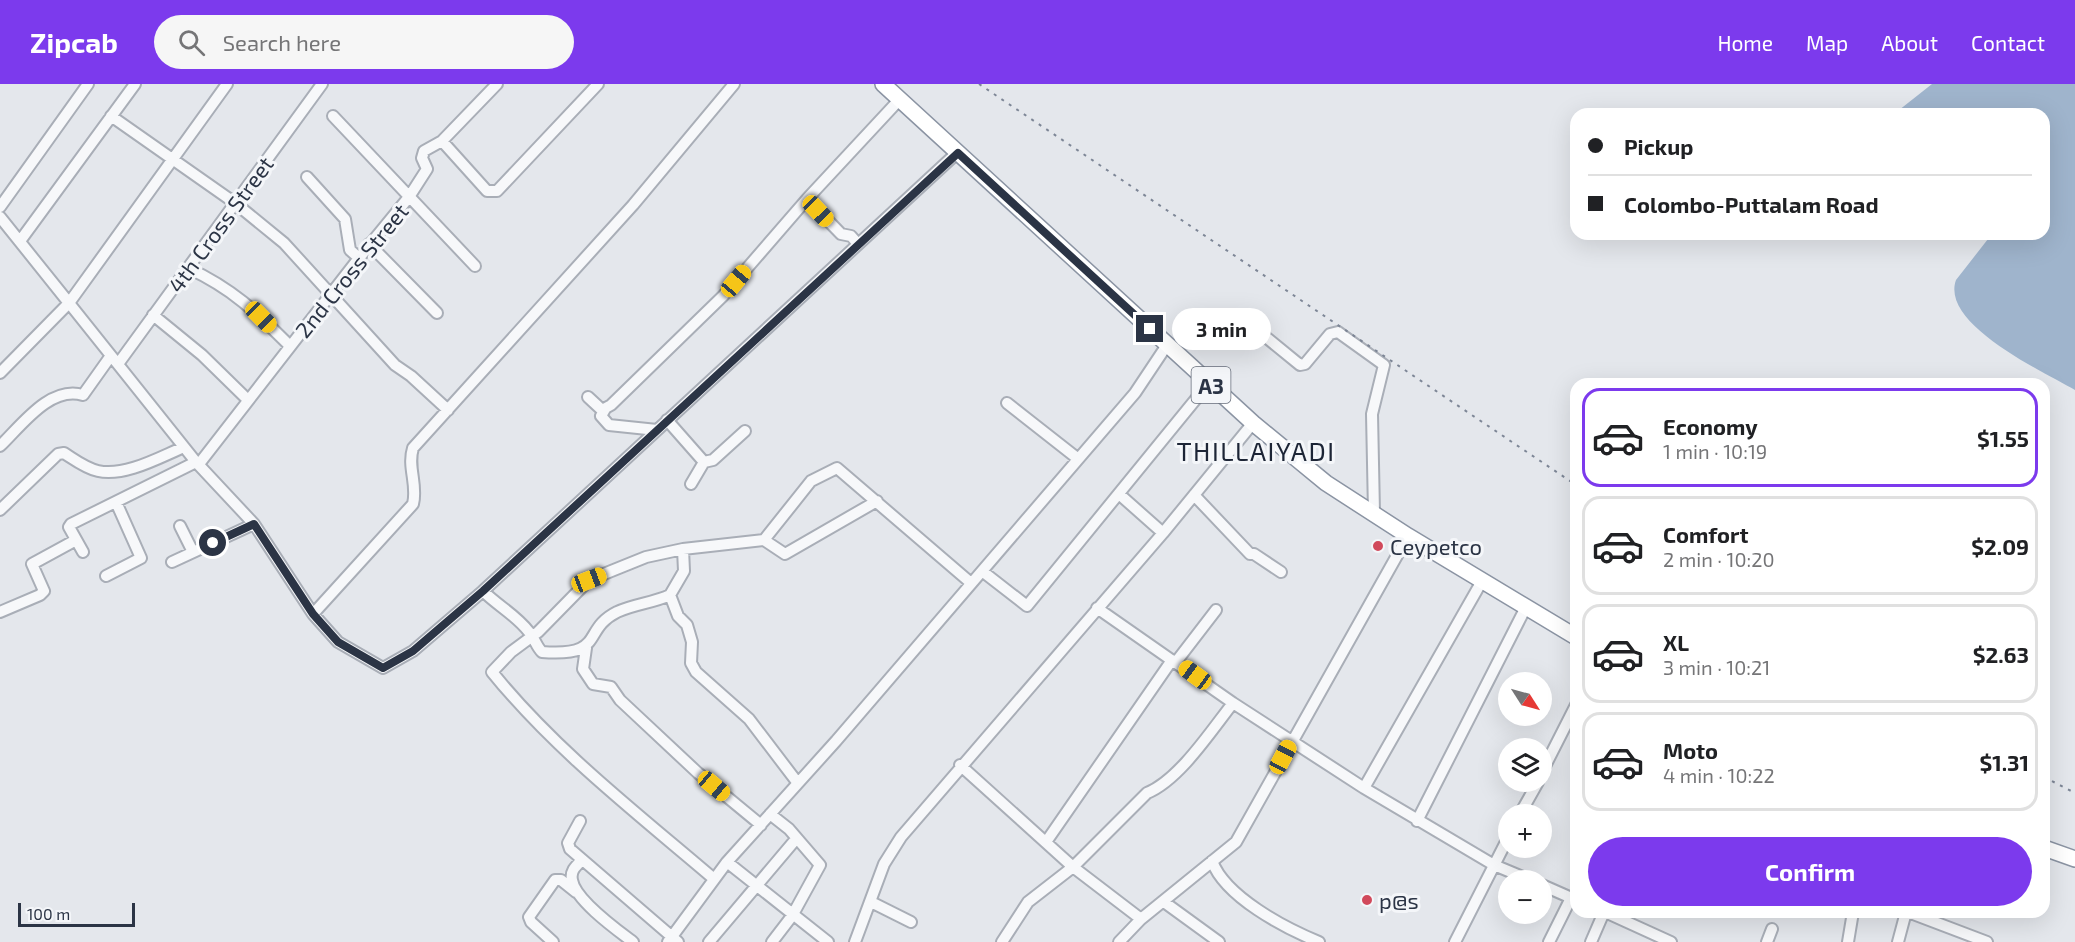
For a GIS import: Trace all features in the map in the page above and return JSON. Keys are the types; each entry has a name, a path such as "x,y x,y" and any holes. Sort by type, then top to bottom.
{"highway":[{"name":"A3","path":"884,84 1253,423 1326,483 1408,536 1570,633"},
{"path":"2050,850 2075,859"}],"street":[{"path":"0,207 88,84"},
{"path":"20,241 135,84"},
{"path":"0,373 69,303 227,84"},
{"name":"4th Cross Street","path":"0,446 49,399 73,392 83,395 114,361 153,315 322,84"},
{"name":"2nd Cross Street","path":"198,463 369,244 409,198 427,169 422,158 424,151 442,141 497,84"},
{"path":"442,141 487,191 497,191 598,84"},
{"path":"313,614 413,504 415,496 410,458 413,448 633,205 734,84"},
{"path":"657,430 609,425 601,416 605,409 723,296 807,199 900,99"},
{"path":"111,116 235,203 284,243 395,365 411,376 448,410"},
{"path":"333,116 475,266"},
{"path":"0,217 184,447 254,524 313,614 338,642 383,668 413,651 483,591 958,153"},
{"path":"308,177 345,219 350,250 359,258"},
{"path":"807,199 841,234 851,236 858,244"},
{"path":"369,244 437,313"},
{"path":"188,268 225,286 246,302 290,346"},
{"path":"153,315 202,355 248,400"},
{"path":"1245,320 1300,365 1305,364 1330,334 1338,333 1384,365 1372,414 1374,512"},
{"path":"580,821 568,843 570,849 673,940 727,862 836,741 1135,393 1167,345"},
{"path":"982,571 1027,606 1209,383"},
{"path":"588,397 599,408 605,409"},
{"path":"1007,403 1077,458"},
{"path":"667,420 704,462"},
{"path":"855,942 884,864 901,837 960,765 1163,533 1253,423"},
{"path":"692,484 704,462 713,460 745,431"},
{"path":"0,510 58,454 64,453 82,465 99,471 116,471 184,447"},
{"path":"83,552 69,527 71,524 198,463"},
{"path":"764,540 811,481 837,468 971,584"},
{"path":"1119,494 1163,533"},
{"path":"1194,495 1250,554 1281,572"},
{"path":"714,879 608,788 515,700 492,672 531,634 538,632 589,580 646,557 683,549 764,540 785,554 877,501"},
{"path":"105,576 141,558 116,502"},
{"path":"172,562 254,524"},
{"path":"180,526 193,552"},
{"path":"1119,942 1142,919 1236,842 1408,536"},
{"path":"0,612 40,595 44,591 32,564 76,540"},
{"path":"683,549 684,571 670,595 619,610 608,617 586,648 583,669 593,684 611,687 620,700 698,773 761,825"},
{"path":"1364,788 1482,581"},
{"path":"483,591 503,610 509,611 531,634 535,645 543,652 562,654 586,648"},
{"path":"670,595 678,616 687,625 692,642 691,663 696,672 749,718 797,782"},
{"path":"1417,820 1526,607"},
{"path":"1097,608 1233,703 1364,788 1506,870"},
{"path":"1046,842 1174,661 1216,609"},
{"path":"1002,942 1028,902 1073,867 1147,793 1160,788 1200,746 1233,703"},
{"path":"1552,753 1570,717"},
{"path":"960,765 1073,867 1142,919"},
{"path":"770,814 820,865 792,916 772,942"},
{"path":"710,942 796,839"},
{"path":"1455,942 1498,857"},
{"path":"578,894 572,882 572,873 582,860"},
{"path":"1212,861 1218,876 1237,893 1266,914 1319,942"},
{"path":"727,862 792,916 828,942"},
{"path":"553,942 531,922 529,917 555,880 561,880 609,925 633,942"},
{"path":"1552,889 1570,897"},
{"path":"871,902 911,922"},
{"path":"1164,902 1219,942"},
{"path":"1550,942 1570,906"},
{"path":"1591,942 1601,918"},
{"path":"1633,918 1671,942"},
{"path":"1848,942 1852,918"},
{"path":"1898,942 1905,918"},
{"path":"1923,918 1987,942"},
{"path":"1767,942 1772,929"}],"water":[{"path":"1932,84 2075,84 2075,390 1998,345 1963,313 1955,297 1956,280 1987,240 2050,240 2050,108 1902,108"}],"railway":[{"path":"979,84 1570,481"},
{"path":"2050,780 2075,793"}],"place":[{"name":"Ceypetco","path":"1378,546"},
{"name":"p@s","path":"1367,900"}],"district":[{"name":"THILLAIYADI","path":"1256,450"}],"route":[{"path":"213,543 254,524 313,614 338,642 383,668 413,651 483,591 958,153 1150,329"}]}
